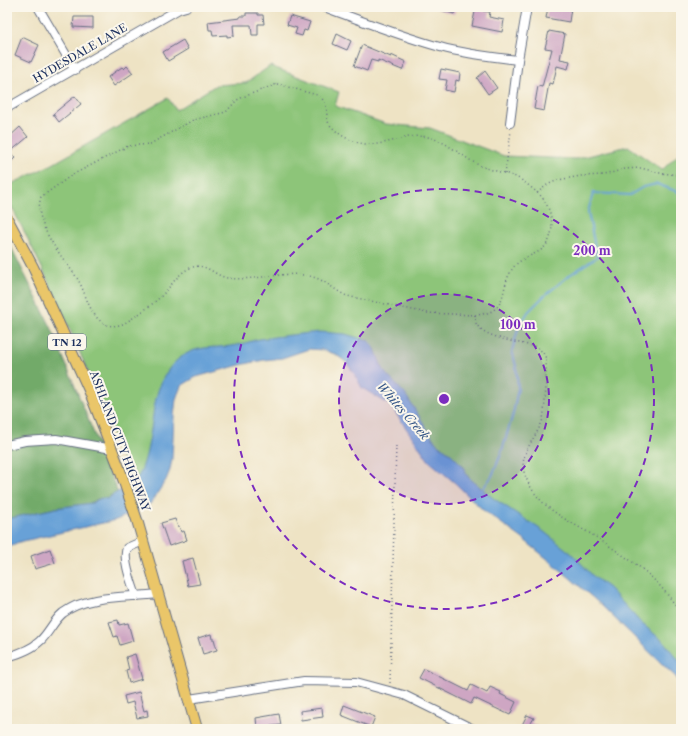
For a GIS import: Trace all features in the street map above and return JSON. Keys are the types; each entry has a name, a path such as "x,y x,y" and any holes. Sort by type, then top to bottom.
{"main road":[{"name":"ASHLAND CITY HIGHWAY","path":"7,218 33,267 89,390 120,470 137,520 197,729"}],"street":[{"path":"38,7 74,70"},
{"path":"324,7 404,36 441,47 472,54 518,60"},
{"path":"511,127 518,60 527,7"},
{"name":"HYDESDALE LANE","path":"7,108 181,8"},
{"path":"7,445 25,441 56,439 112,449"},
{"path":"136,596 125,559 125,552 127,548 143,541"},
{"path":"7,657 19,653 40,642 54,622 72,608 94,600 158,594"},
{"path":"189,699 304,681 356,682 404,695 473,729"}],"path":[{"path":"277,84 322,98 326,103 329,124 344,137 362,144 375,145 407,138 429,137 441,142 481,166 516,177 537,193 550,212 552,222 549,240 542,249 519,262 512,268 502,300 498,306 488,313 475,315 427,314 342,294 322,281 306,275 238,280 225,278 210,269 198,266 186,270 158,299 130,320 117,326 108,325 98,319 92,311 77,279 47,233 39,208 40,201 44,194 72,175 128,146 150,144 193,120 226,112 237,100 277,84"},
{"path":"505,174 511,127"},
{"path":"537,193 547,185 563,179 581,176 604,175 625,169 642,168 660,173 681,175"},
{"path":"475,315 476,324 484,332 502,339 536,347 544,355 546,368 544,414 540,427 527,450 523,464 525,474 536,494 556,514 603,542 642,569 658,584 681,614"},
{"path":"390,691 396,444"}],"green space":[{"path":"270,66 339,92 335,106 386,124 430,128 504,156 576,159 628,146 662,170 681,152 681,668 471,485 429,441 382,379 322,340 163,384 151,462 132,485 104,412 59,304 7,198 7,186 51,165 168,98 176,110 216,85 246,83"},
{"path":"7,239 51,327 118,493 111,495 108,499 97,499 92,503 56,508 7,519"}],"water":[{"name":"Whites Creek","path":"320,332 345,334 369,341 375,349 386,374 405,394 436,443 450,453 462,465 468,477 493,498 543,531 572,554 593,576 609,588 641,623 663,641 681,663 681,685 676,677 600,604 523,539 483,510 429,461 390,405 362,388 354,373 345,361 335,354 323,350 309,349 282,358 240,365 196,377 181,386 176,399 170,470 166,480 150,504 116,520 19,542 7,547 7,519 56,508 92,503 101,498 108,499 135,481 145,459 160,385 170,367 185,354 210,347 232,346 260,339"}],"building":[{"path":"456,7 454,14 434,8"},
{"path":"476,7 484,7 483,11 490,12 489,17 504,20 502,32 472,26"},
{"path":"548,7 571,8 569,22 546,18"},
{"path":"246,13 258,13 258,15 263,15 264,24 258,24 258,35 252,35 251,25 233,25 234,36 227,37 227,35 213,36 212,30 209,30 208,22 240,18 240,16 246,16"},
{"path":"290,16 310,22 307,31 304,30 302,36 295,34 297,28 287,25"},
{"path":"74,17 93,17 93,28 73,27"},
{"path":"549,31 565,34 560,59 570,61 568,69 557,66 553,84 549,83 544,111 534,109 538,86 542,87 552,49 545,48"},
{"path":"337,34 351,41 347,50 333,44"},
{"path":"22,37 39,45 31,62 15,55"},
{"path":"183,40 188,49 168,61 163,52"},
{"path":"362,45 406,62 402,70 378,60 378,62 371,60 367,71 354,66"},
{"path":"127,66 133,73 114,86 108,77 122,67 124,69"},
{"path":"441,69 460,73 459,81 456,80 454,92 445,90 447,80 439,79"},
{"path":"485,71 497,88 488,94 477,78"},
{"path":"75,96 81,104 59,122 53,114"},
{"path":"20,127 28,137 10,152 15,158 7,165 7,139"},
{"path":"175,519 181,532 184,531 187,540 169,546 161,523"},
{"path":"50,549 55,563 35,569 31,556"},
{"path":"193,558 200,584 188,586 182,561"},
{"path":"118,620 119,625 128,623 133,641 120,645 117,636 114,637 109,622"},
{"path":"211,634 217,650 203,654 198,638"},
{"path":"135,654 142,679 129,683 126,671 129,670 126,657"},
{"path":"424,669 468,691 471,685 487,693 490,687 516,702 510,715 474,698 471,704 419,678"},
{"path":"139,692 144,711 147,710 148,716 137,718 133,702 126,704 124,696"},
{"path":"344,705 375,717 371,727 341,715"},
{"path":"322,708 323,717 301,720 300,711"},
{"path":"279,714 281,725 257,728 256,718"},
{"path":"527,715 534,718 531,723 542,729 520,729"}],"waterway":[{"path":"481,491 492,476 501,454 513,414 518,388 516,366 512,351 518,329 528,312 544,296 571,274 597,257 588,212 593,193 630,195 643,187 657,184 681,193"}]}
